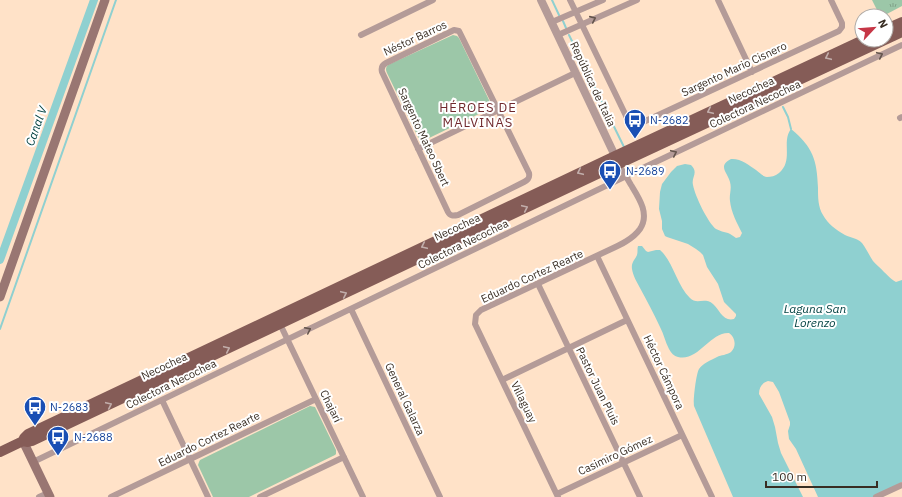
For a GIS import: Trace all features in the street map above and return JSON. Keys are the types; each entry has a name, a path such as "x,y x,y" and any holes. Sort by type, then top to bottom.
{"main road":[{"path":"0,297 105,0"},
{"name":"Necochea","path":"23,441 28,434 616,160 902,32"},
{"name":"Necochea","path":"0,452 23,441 32,441 280,324 854,44"},
{"path":"23,441 33,462 45,496"}],"street":[{"path":"361,35 433,0"},
{"name":"República de Italia","path":"541,0 616,160 626,176"},
{"name":"República de Italia","path":"570,0 629,122 632,125"},
{"path":"552,22 603,0"},
{"path":"558,36 581,24 637,0"},
{"path":"718,0 752,72"},
{"name":"Sargento Mario Cisnero","path":"632,125 637,125 837,32 842,27 842,23 831,0"},
{"name":"Néstor Barros","path":"382,66 452,31 457,31 462,35 498,110"},
{"name":"Colectora Necochea","path":"33,462 626,176 902,45"},
{"name":"Sargento Mateo Sbert","path":"382,66 382,72 448,212 452,216 458,215 528,180 529,178 529,173 498,110"},
{"path":"418,149 575,73"},
{"name":"Eduardo Cortez Rearte","path":"476,315 481,310 597,256 633,236 643,224 644,213 639,198 626,176"},
{"name":"Héctor Cámpora","path":"597,256 712,497"},
{"name":"Pastor Juan Pluis","path":"538,284 640,497"},
{"name":"General Galarza","path":"351,309 440,497"},
{"name":"Villaguay","path":"476,315 475,324 557,495"},
{"path":"502,380 627,320"},
{"name":"Chajarí","path":"280,324 363,497"},
{"name":"Eduardo Cortez Rearte","path":"111,497 316,399"},
{"path":"162,400 208,497"},
{"name":"Casimiro Gómez","path":"557,495 682,434"},
{"path":"260,497 344,458"},
{"path":"876,497 902,485"}],"green space":[{"path":"872,0 902,0 902,6 894,10 894,8 876,8"},
{"path":"453,35 459,38 490,102 490,106 487,110 422,140 418,137 386,68 390,64"},
{"path":"310,406 315,407 336,450 335,455 249,497 213,497 198,465 200,460"}],"water":[{"name":"Laguna San Lorenzo","path":"791,129 809,148 815,162 819,205 825,218 838,231 862,243 873,261 892,280 896,282 902,280 902,482 876,497 818,497 796,449 789,439 788,431 790,422 779,392 773,382 768,381 761,386 759,394 772,417 781,453 803,497 733,497 694,406 694,393 699,369 702,365 709,361 731,352 735,344 734,339 729,333 722,334 692,355 678,357 674,355 668,346 633,272 632,265 637,255 638,246 642,246 648,252 660,250 668,260 682,287 692,300 710,302 724,317 727,319 734,319 736,314 724,302 718,284 707,267 703,255 688,244 665,236 662,229 659,209 662,184 677,166 685,164 691,165 695,173 693,182 694,190 709,221 716,229 729,233 736,238 740,237 742,233 734,217 732,209 730,199 731,185 724,170 725,164 731,159 734,159 747,164 765,177 776,175 783,168 786,162 787,140"}],"waterway":[{"name":"Canal V","path":"0,260 94,0"},
{"path":"0,329 116,0"},
{"path":"552,0 559,15"},
{"path":"563,21 566,28"},
{"path":"569,35 624,147"},
{"path":"783,107 788,117 791,129"}],"place":[{"name":"N-2682","path":"635,140"},
{"name":"N-2689","path":"610,190"},
{"name":"N-2683","path":"35,426"},
{"name":"N-2688","path":"58,456"}],"district":[{"name":"HÉROES DE MALVINAS","path":"478,114"}]}
